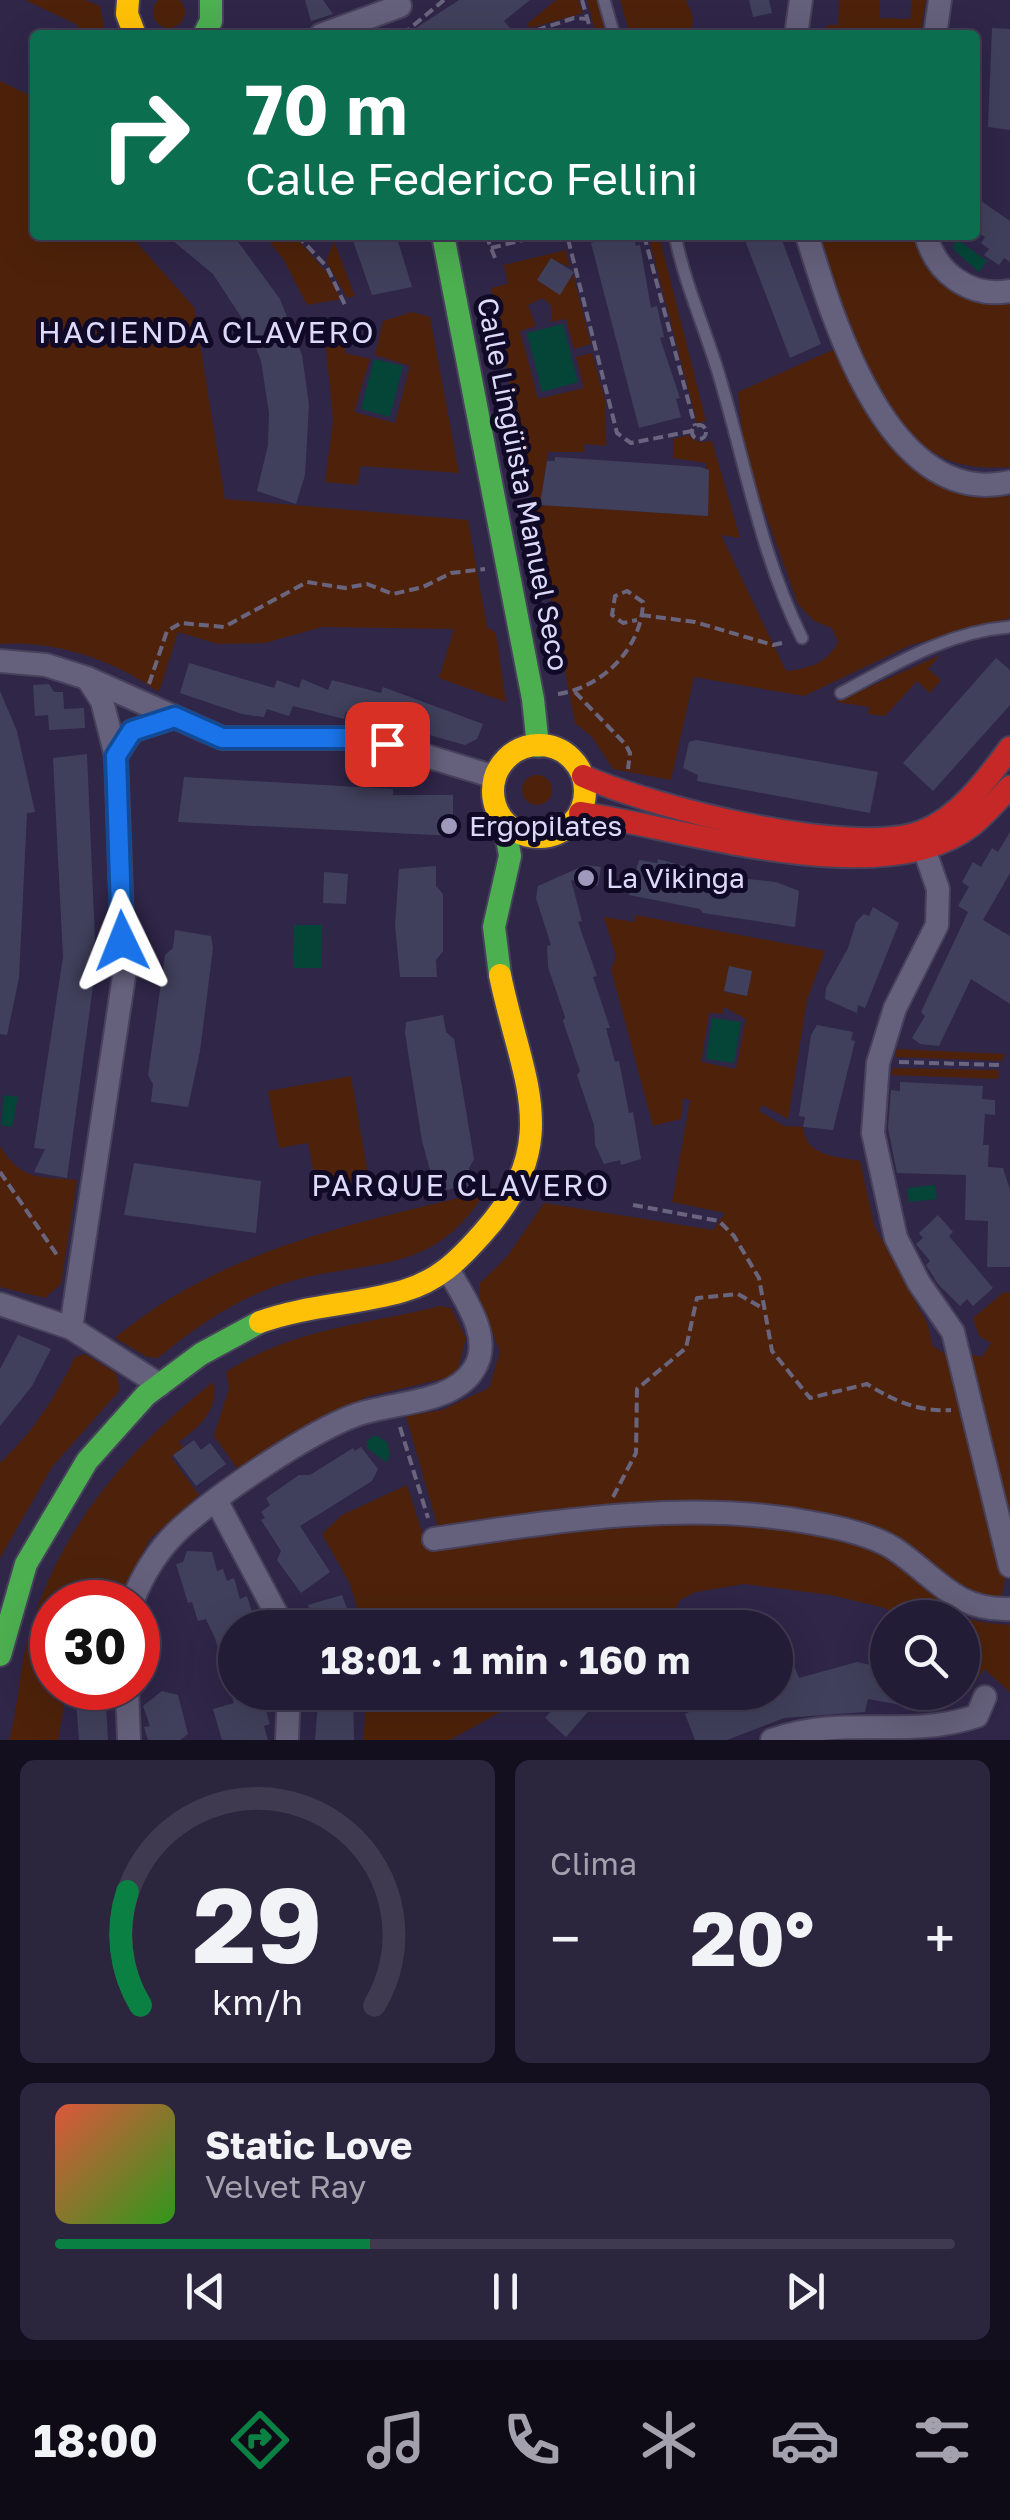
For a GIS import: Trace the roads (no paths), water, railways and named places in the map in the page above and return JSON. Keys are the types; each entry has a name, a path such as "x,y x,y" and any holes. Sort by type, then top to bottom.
{"street":[{"path":"128,0 127,14 133,30"},
{"path":"210,0 214,30"},
{"path":"797,30 801,0"},
{"path":"936,30 940,0"},
{"path":"334,30 403,3"},
{"path":"380,30 403,3"},
{"name":"Calle Lingüista Manuel Seco","path":"444,240 508,562 538,746"},
{"path":"809,240 828,303 894,436 961,484 1010,482"},
{"path":"927,240 930,250 954,280 987,295 1010,291"},
{"path":"0,661 46,665 88,678 222,738 349,738 387,744 496,777"},
{"path":"71,1328 124,976 116,756 102,701 88,678"},
{"path":"110,727 132,698"},
{"path":"116,756 132,698"},
{"path":"116,756 132,731 175,717"},
{"path":"0,1654 26,1564 87,1461 160,1385 248,1326 298,1308 403,1292 449,1271 512,1201 530,1142 532,1102 525,1060 500,979 494,926 510,856 504,822 494,802 496,777 510,756 538,746 568,756 583,776 622,794 857,839 922,842 958,810 1010,748"},
{"path":"510,856 541,837 564,830 580,813 583,776"},
{"path":"580,813 852,860 922,842 993,811 1010,787"},
{"path":"504,822 527,836 541,837"},
{"path":"922,842 938,889 938,925 895,1008 878,1063 873,1133 896,1238 919,1283 953,1332 1010,1566"},
{"path":"141,1580 169,1542 217,1502 351,1416 461,1386 476,1367 481,1343 475,1319 449,1271"},
{"path":"0,1304 71,1328 160,1385"},
{"path":"217,1502 274,1610"},
{"path":"434,1538 604,1514 746,1516 813,1523 890,1546 980,1610 1010,1609"},
{"path":"772,1740 834,1726 903,1732 946,1728 977,1716 985,1697"},
{"path":"127,1710 129,1740"},
{"path":"287,1740 288,1710"}],"lane":[{"path":"604,0 613,30"},
{"path":"677,240 682,271 721,381 782,590 802,638"},
{"path":"841,693 938,642 977,630 1010,627"}],"place":[{"name":"Ergopilates","path":"449,826"},
{"name":"La Vikinga","path":"586,878"}],"district":[{"name":"HACIENDA CLAVERO","path":"207,333"},
{"name":"PARQUE CLAVERO","path":"461,1186"}]}
